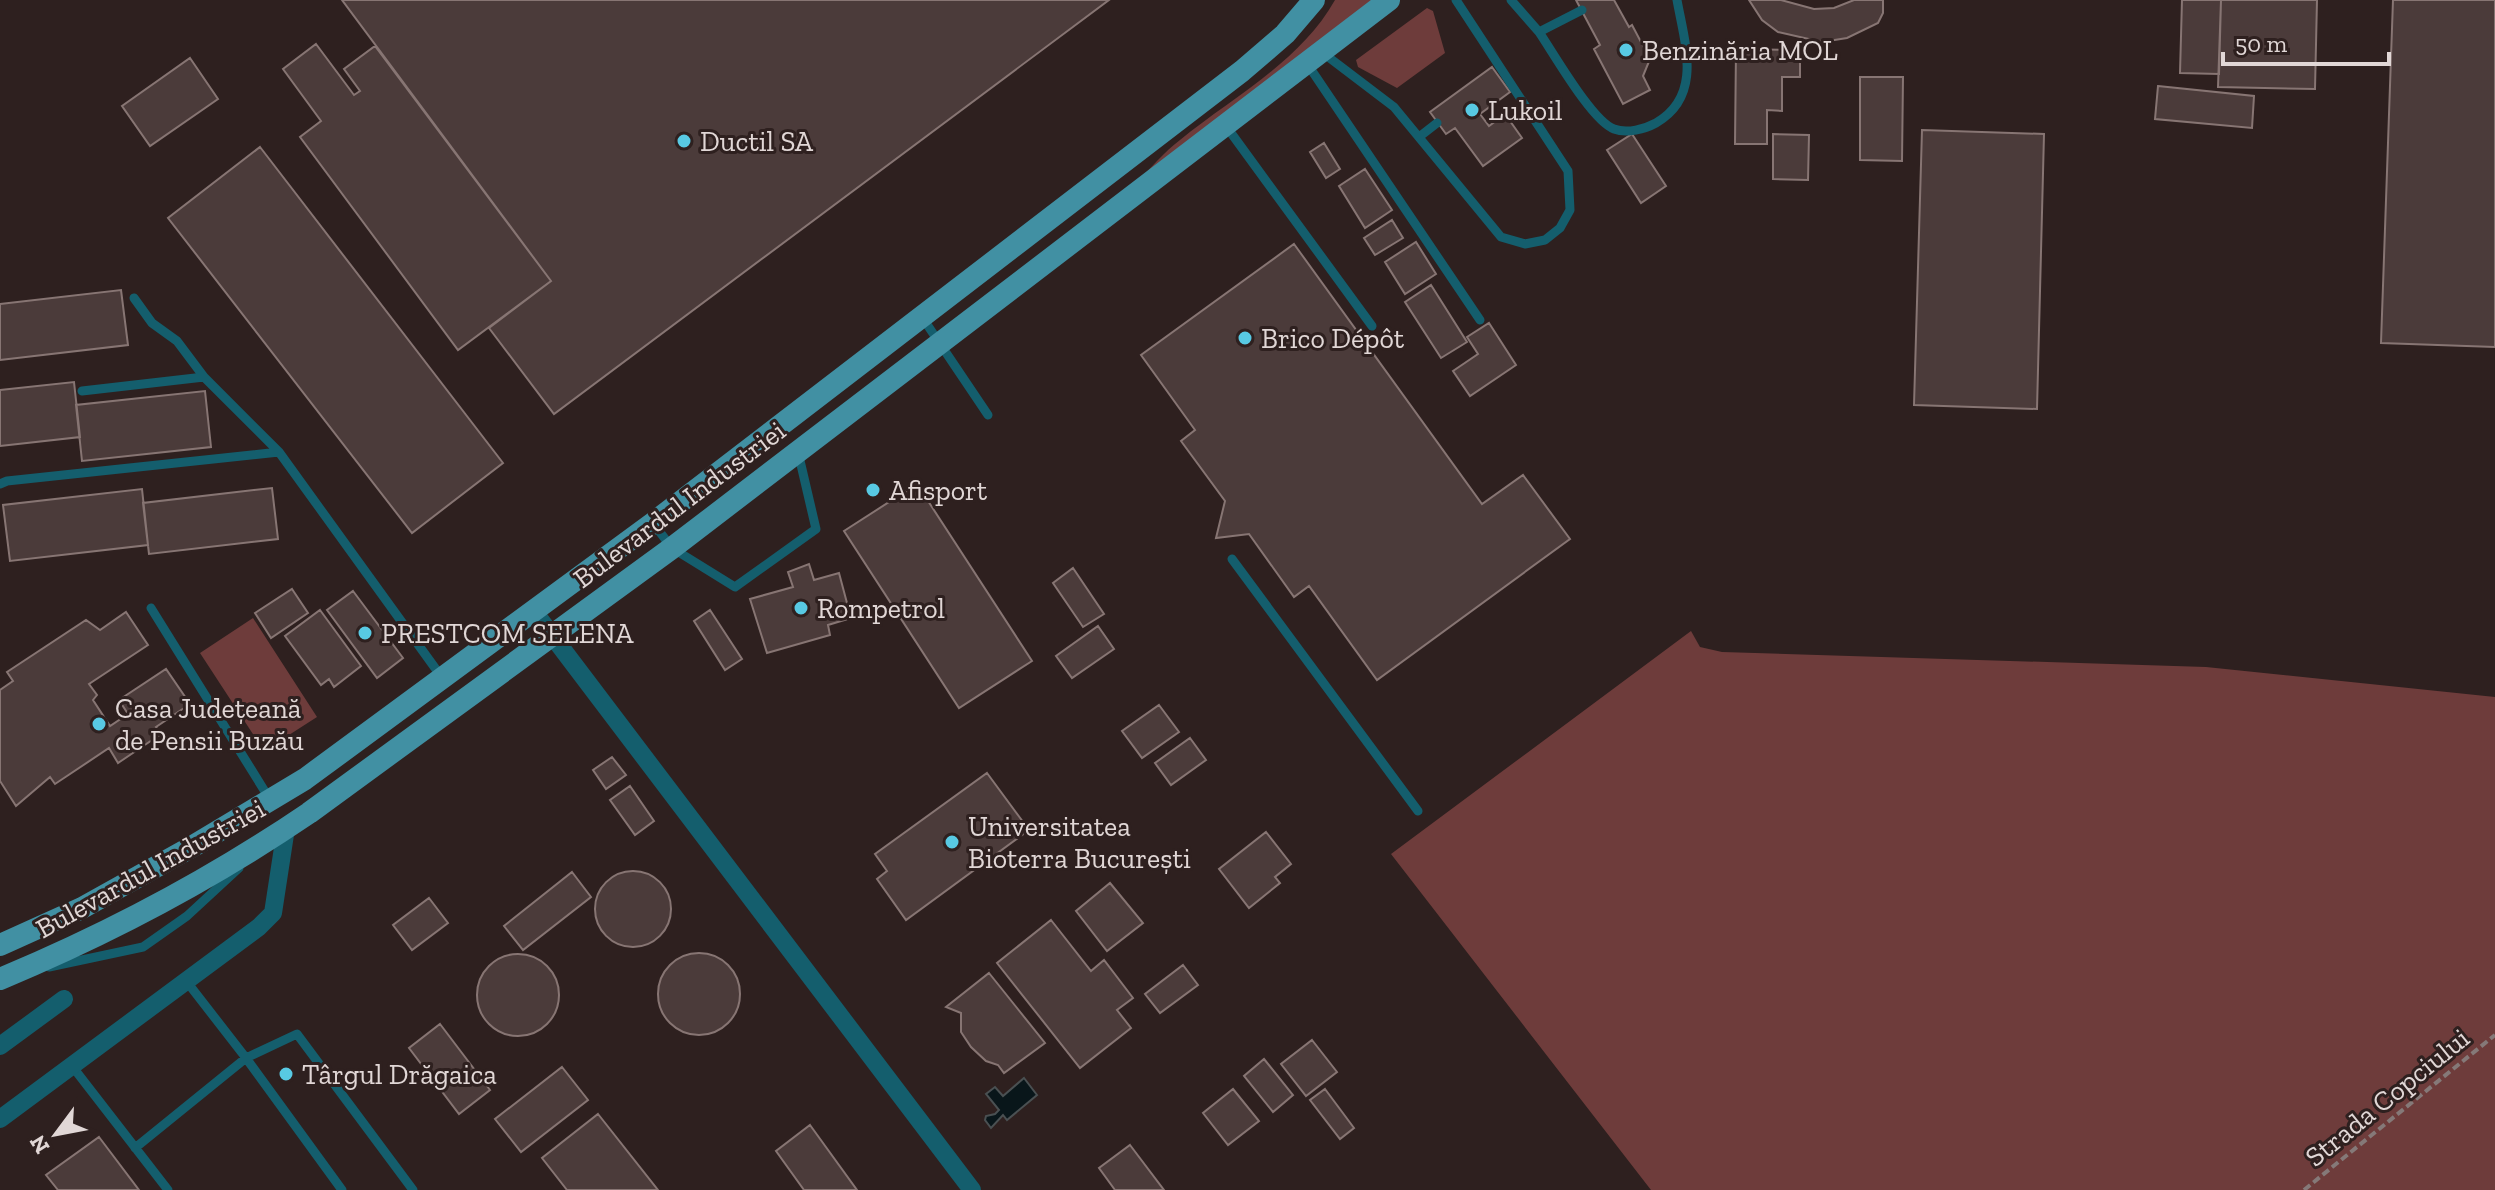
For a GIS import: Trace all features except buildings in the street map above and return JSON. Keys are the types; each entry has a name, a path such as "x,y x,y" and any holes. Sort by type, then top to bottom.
{"main road":[{"name":"Bulevardul Industriei","path":"0,945 82,908 305,779 535,613 1230,80 1285,34 1314,0"},
{"name":"Bulevardul Industriei","path":"3,978 106,932 280,832 672,548 1389,0"}],"street":[{"path":"535,613 972,1190"},
{"path":"0,1119 187,982 273,913 280,832"},
{"path":"0,1046 64,999"}],"lane":[{"path":"1315,59 1394,107 1501,237 1525,244 1545,240 1560,228 1570,210 1568,171 1499,72 1456,0"},
{"path":"1511,0 1539,32 1596,115 1615,129 1644,129 1671,114 1685,90 1688,54 1677,0"},
{"path":"1539,32 1582,10"},
{"path":"1315,59 1480,320"},
{"path":"1419,137 1437,123"},
{"path":"1226,126 1372,326"},
{"path":"134,298 152,323 177,341 204,377 279,452 443,679"},
{"path":"922,317 988,415"},
{"path":"82,391 204,377"},
{"path":"0,484 279,452"},
{"path":"653,523 672,548 735,587 816,529 798,452"},
{"path":"1232,559 1418,811"},
{"path":"151,608 270,801"},
{"path":"3,978 143,947 187,916 280,832"},
{"path":"187,982 342,1190"},
{"path":"135,1148 246,1058 297,1034 413,1190"},
{"path":"72,1066 168,1190"}],"path":[{"name":"Strada Copciului","path":"2304,1190 2495,1035"}],"shaded area":[{"path":"1335,0 1375,0 1136,183 1174,145 1285,60 1321,22"},
{"path":"1427,8 1433,11 1445,53 1397,88 1358,67 1356,60"},
{"path":"253,618 317,717 264,751 200,653"},
{"path":"1691,631 1700,647 1722,652 2206,667 2495,697 2495,1190 1651,1190 1391,854"},
{"path":"1024,1078 1037,1095 1007,1120 1003,1115 991,1128 985,1120 986,1116 999,1110 986,1094 995,1087 1003,1096"}],"place":[{"name":"Benzinăria MOL","path":"1626,50"},
{"name":"Lukoil","path":"1472,110"},
{"name":"Ductil SA","path":"684,141"},
{"name":"Brico Dépôt","path":"1245,338"},
{"name":"Afisport","path":"873,490"},
{"name":"Rompetrol","path":"801,608"},
{"name":"PRESTCOM SELENA","path":"365,633"},
{"name":"Casa Județeană de Pensii Buzău","path":"99,724"},
{"name":"Universitatea Bioterra București","path":"952,842"},
{"name":"Târgul Drăgaica","path":"286,1074"}]}
